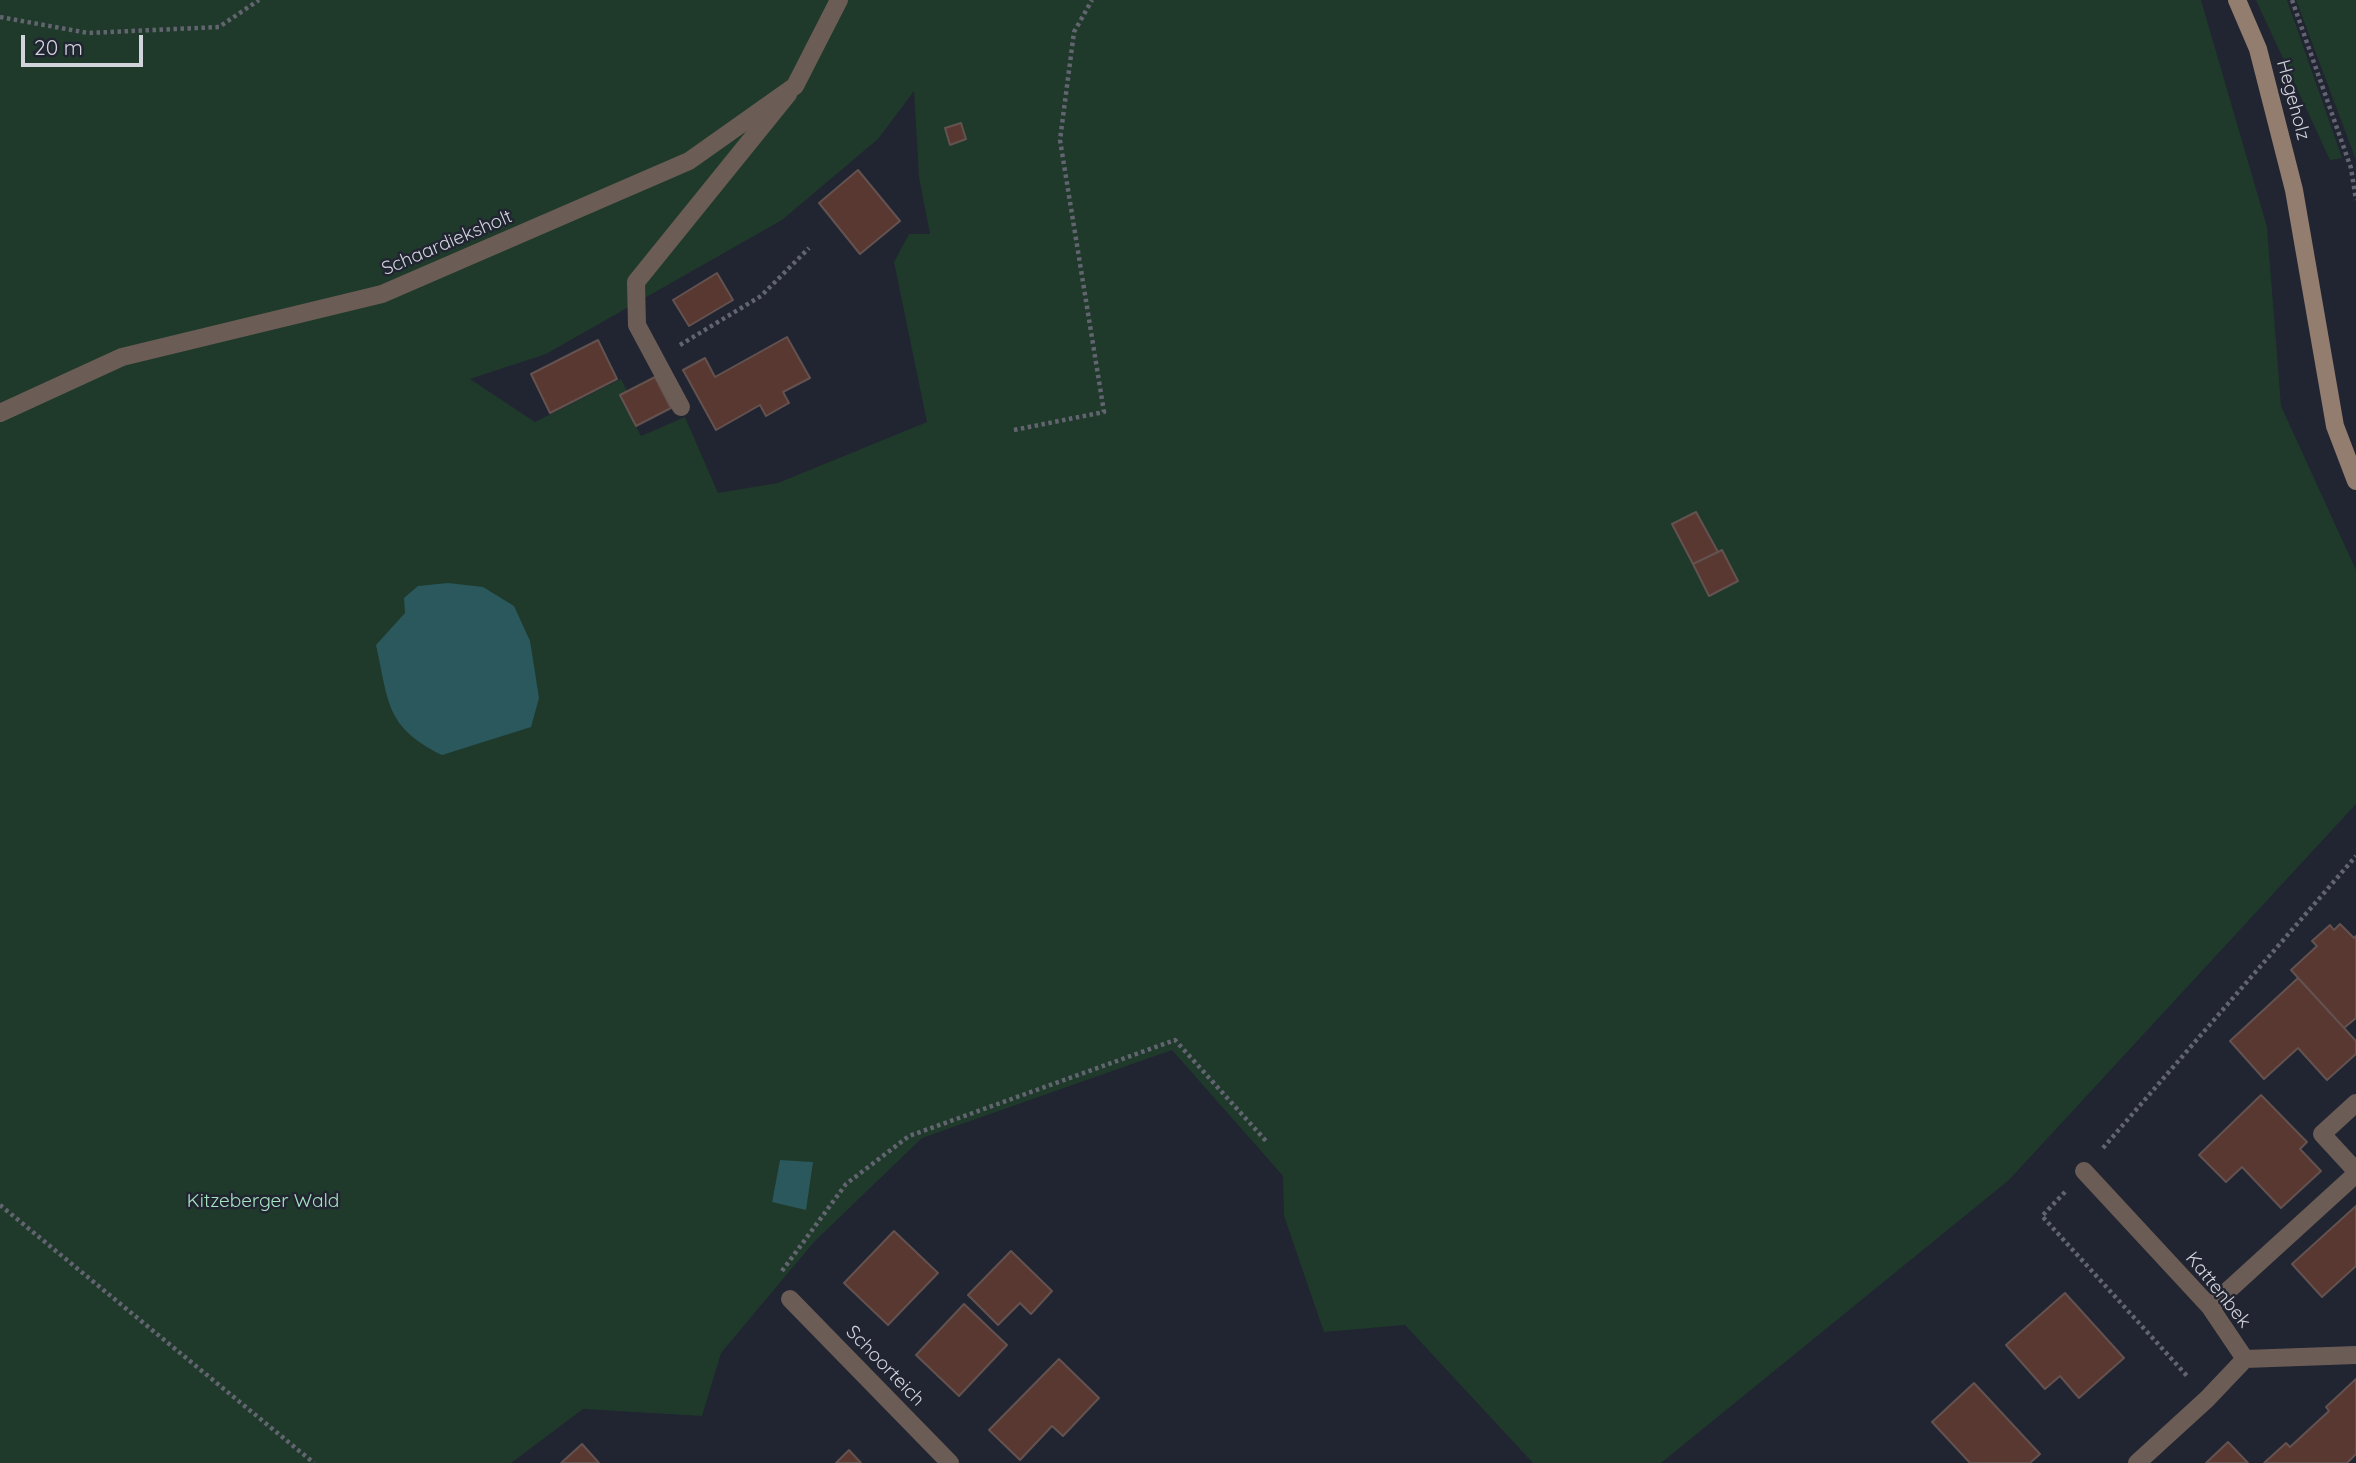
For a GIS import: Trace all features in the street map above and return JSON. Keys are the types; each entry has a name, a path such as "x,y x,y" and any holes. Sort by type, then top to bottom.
{"street":[{"name":"Schaardieksholt","path":"0,413 122,357 382,294 689,161 795,86 839,0"},
{"name":"Hegeholz","path":"2237,0 2258,49 2294,190 2335,426 2356,481"},
{"path":"681,407 637,325 636,282 795,86"},
{"path":"2210,1307 2356,1172 2322,1134 2356,1103"},
{"name":"Kattenbek","path":"2084,1171 2210,1307 2245,1359 2207,1399 2137,1463"},
{"name":"Schoorteich","path":"790,1299 950,1463"},
{"path":"2245,1359 2355,1357"}],"path":[{"path":"0,17 88,33 219,27 259,0"},
{"path":"1014,430 1104,412 1060,140 1074,32 1092,0"},
{"path":"2292,0 2351,168 2356,200"},
{"path":"656,360 761,296 809,248"},
{"path":"2207,1399 2042,1216 2356,856"},
{"path":"790,1299 782,1270 846,1184 909,1136 1175,1040 1266,1141"},
{"path":"0,1205 314,1463"}],"green space":[{"name":"Kitzeberger Wald","path":"0,0 2201,0 2267,227 2281,406 2356,570 2356,804 2009,1180 1661,1463 1533,1463 1405,1325 1324,1332 1284,1216 1283,1176 1172,1050 922,1138 814,1242 721,1353 702,1416 583,1409 511,1463 0,1463","holes":["914,91 919,177 930,234 909,234 894,262 927,422 778,483 718,493 685,417 641,436 620,395 627,391 621,379 535,422 470,379 546,354 782,220 878,139","780,1161 812,1162 772,1202"]},
{"path":"2256,0 2287,0 2342,158 2330,160"},
{"path":"2296,0 2356,0 2356,160"}],"shaded area":[{"path":"448,583 483,587 514,606 530,641 539,698 531,727 442,755 423,745 399,723 388,697 376,645 405,613 404,598 418,586"},
{"path":"780,1160 813,1162 806,1210 772,1202"}],"building":[{"path":"961,123 966,139 950,145 945,128"},
{"path":"858,170 900,221 860,254 819,203"},
{"path":"717,273 733,300 689,326 673,300"},
{"path":"787,337 810,378 783,392 789,403 766,416 760,405 716,430 683,370 705,358 715,377"},
{"path":"598,340 617,379 550,413 531,374"},
{"path":"655,377 671,408 636,426 620,395"},
{"path":"1696,512 1718,552 1693,564 1672,524"},
{"path":"1722,550 1738,581 1709,596 1693,564"},
{"path":"2340,924 2354,938 2356,936 2356,1018 2344,1028 2291,970 2317,946 2312,941 2330,925 2334,930"},
{"path":"2298,978 2356,1041 2356,1054 2327,1080 2298,1048 2264,1079 2230,1041"},
{"path":"2261,1095 2307,1142 2300,1149 2321,1171 2281,1208 2242,1167 2226,1182 2199,1155"},
{"path":"2356,1206 2356,1266 2322,1297 2292,1264"},
{"path":"894,1231 938,1273 888,1325 844,1283"},
{"path":"1011,1251 1052,1291 1031,1314 1020,1303 998,1325 968,1295"},
{"path":"2065,1293 2124,1358 2079,1398 2060,1376 2045,1389 2006,1345"},
{"path":"964,1304 1007,1345 959,1396 916,1355"},
{"path":"1059,1359 1099,1398 1063,1436 1052,1426 1020,1460 989,1430"},
{"path":"2356,1379 2356,1454 2347,1463 2264,1463 2286,1443 2290,1447 2329,1411 2326,1407"},
{"path":"1974,1383 2040,1454 2030,1463 1970,1463 1932,1422"},
{"path":"2228,1442 2248,1463 2206,1463"},
{"path":"582,1444 599,1463 561,1463"},
{"path":"849,1450 861,1463 836,1463"}]}
